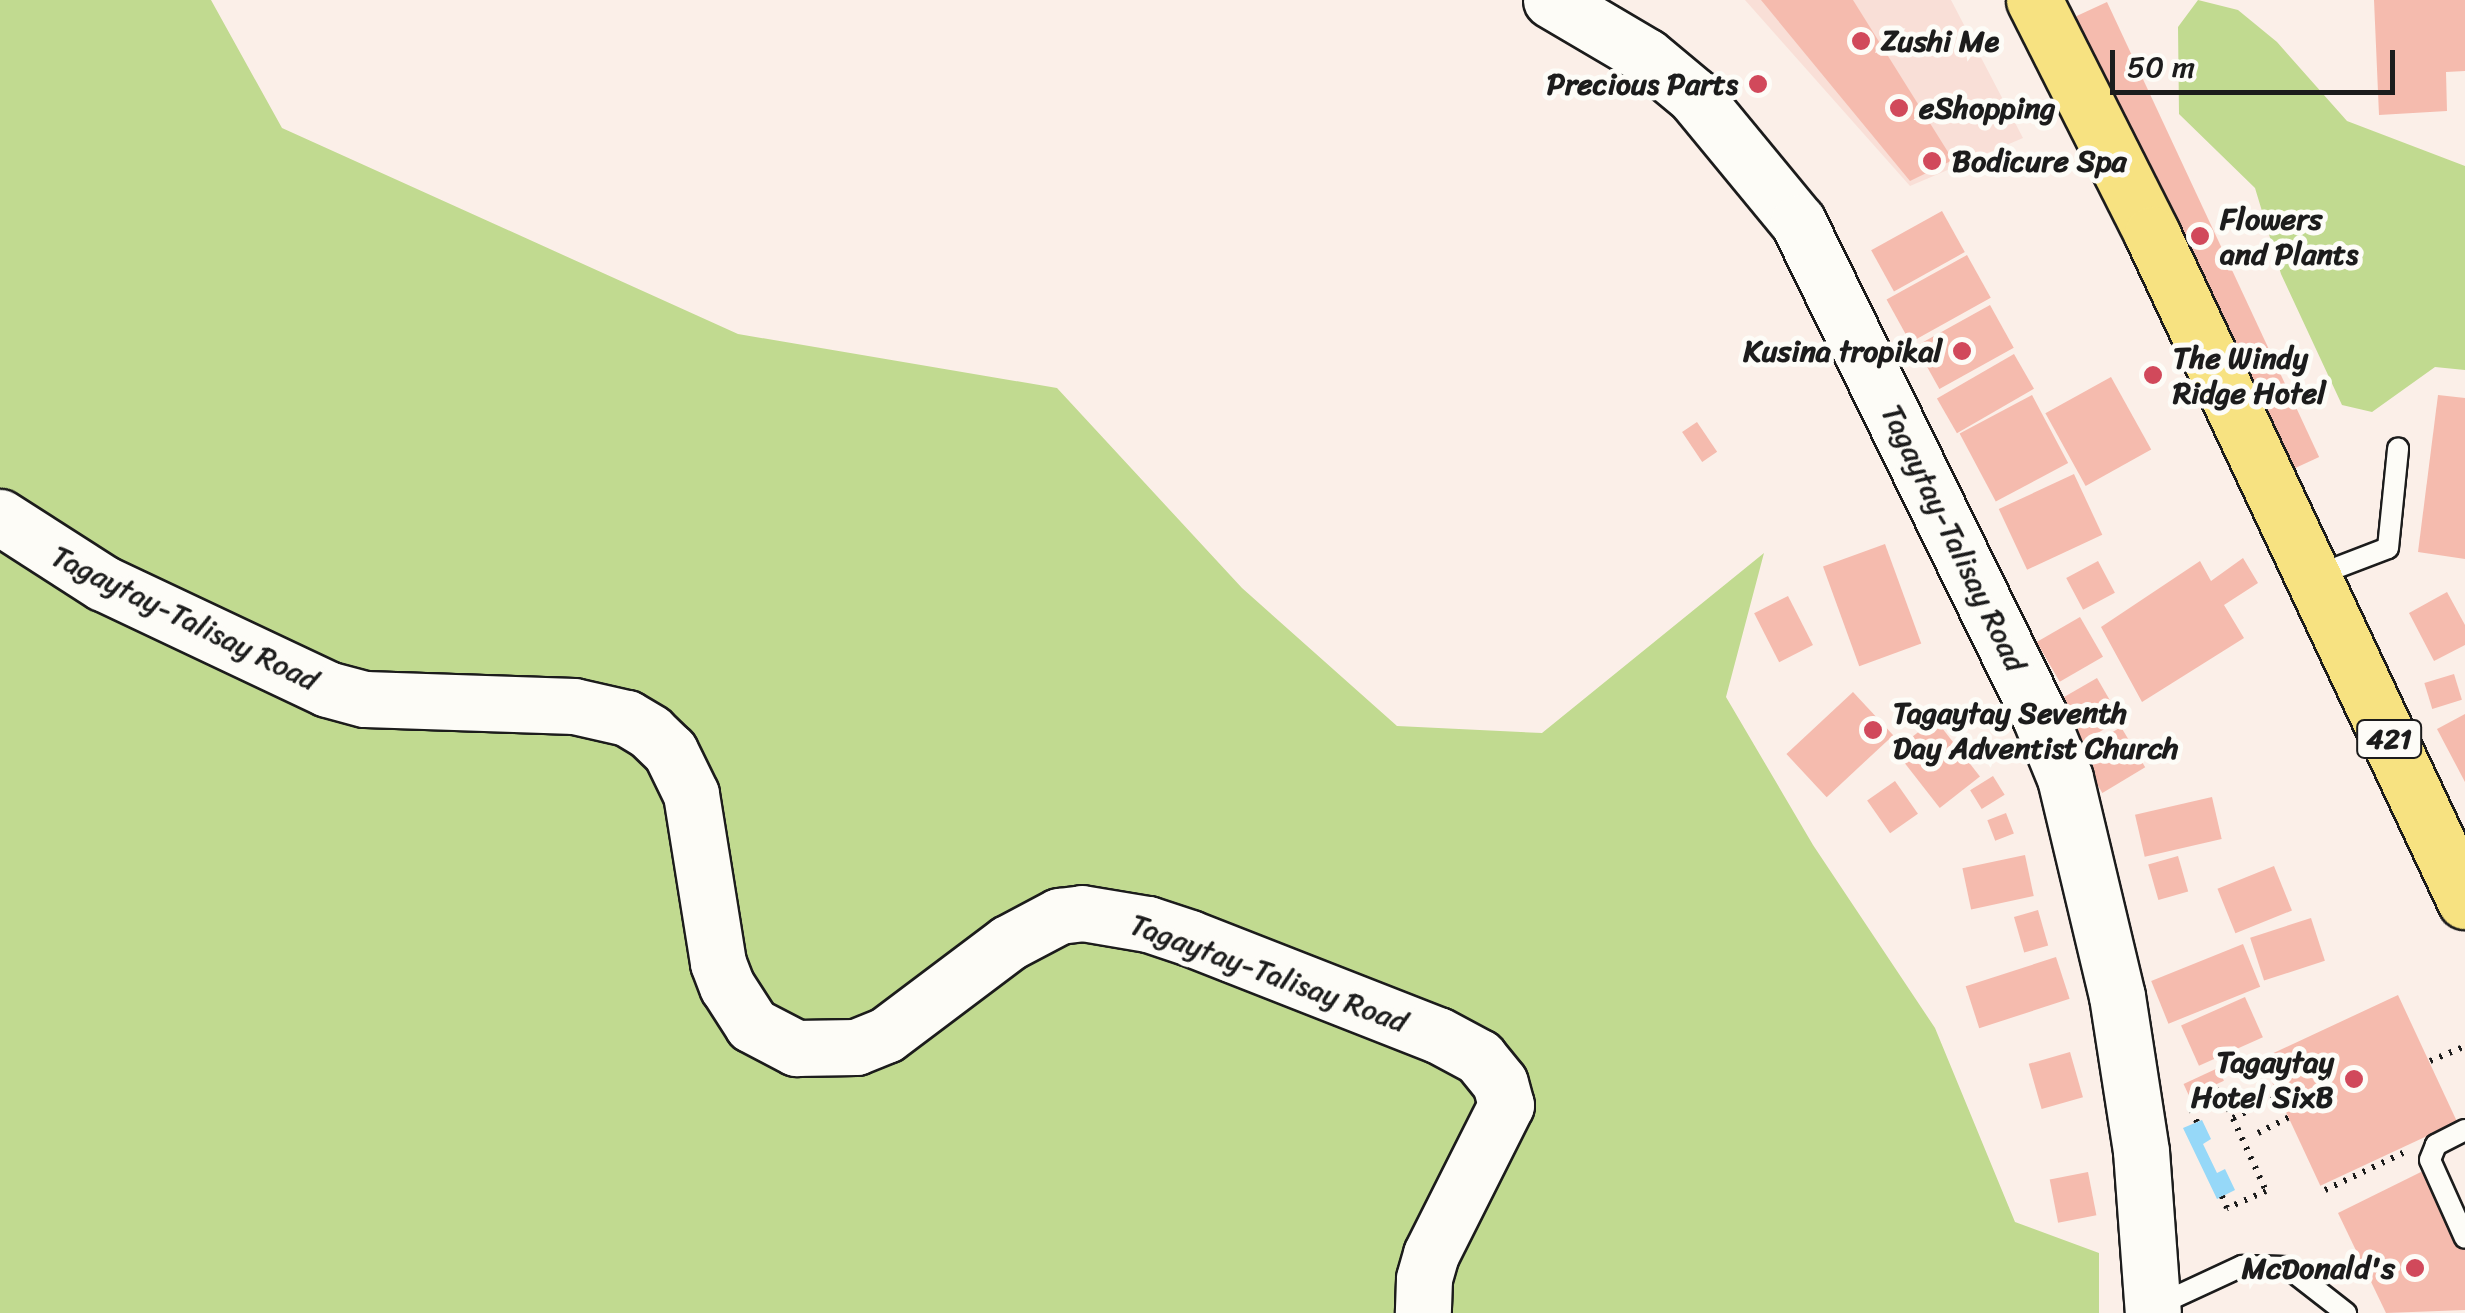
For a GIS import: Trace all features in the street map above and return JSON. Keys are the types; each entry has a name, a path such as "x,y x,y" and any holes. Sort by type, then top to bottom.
{"main road":[{"name":"Tagaytay-Talisay Road","path":"1551,0 1646,56 1694,96 1798,222 2016,665 2065,778 2117,996 2141,1151 2153,1310"},
{"name":"421","path":"2034,0 2152,234 2465,901"},
{"name":"Tagaytay-Talisay Road","path":"0,517 103,583 328,689 365,698 574,706 627,718 650,732 670,752 691,794 718,962 727,986 752,1025 796,1048 856,1047 886,1035 1008,943 1059,916 1082,913 1148,924 1190,938 1438,1035 1480,1057 1500,1082 1506,1105 1431,1254 1424,1279 1423,1313"}],"lane":[{"path":"2313,576 2388,548 2398,448"},
{"path":"2465,1130 2436,1145 2430,1160 2465,1238"},
{"path":"2153,1310 2242,1266 2272,1266 2287,1267 2346,1313"}],"path":[{"path":"2430,1062 2465,1046"},
{"path":"2197,1122 2189,1104 2220,1090 2266,1191 2227,1208 2222,1196"},
{"path":"2233,1118 2279,1096"},
{"path":"2258,1133 2290,1117"},
{"path":"2325,1190 2410,1150"}],"shaded area":[{"path":"1745,0 1951,0 2023,138 1910,186"}],"green space":[{"path":"0,0 211,0 282,128 738,334 1057,388 1242,588 1397,726 1542,733 1764,553 1726,697 1813,845 1935,1028 2015,1222 2099,1253 2099,1313 0,1313"},
{"path":"2198,0 2238,10 2277,42 2347,121 2465,166 2465,370 2435,367 2372,412 2342,405 2281,274 2255,188 2179,114 2178,27"}],"water":[{"path":"2202,1120 2211,1139 2203,1144 2217,1173 2225,1169 2235,1190 2217,1199 2183,1128"}],"building":[{"path":"1761,0 1853,0 1953,160 1910,181"},
{"path":"2374,0 2465,0 2465,71 2446,72 2447,111 2379,115"},
{"name":"Flowers and Plants","path":"2107,2 2319,457 2288,471 2076,16"},
{"path":"1942,211 1965,252 1894,291 1871,250"},
{"path":"1967,255 1991,298 1910,342 1887,300"},
{"path":"1990,305 2014,348 1939,389 1916,346"},
{"path":"2014,354 2034,389 1957,433 1937,398"},
{"path":"2111,377 2151,450 2086,486 2045,413"},
{"path":"2032,395 2068,463 1996,501 1960,433"},
{"path":"2438,395 2465,398 2465,559 2418,552"},
{"path":"1697,422 1717,452 1702,462 1682,432"},
{"path":"2074,474 2102,535 2027,570 1999,509"},
{"path":"1885,544 1921,644 1859,666 1823,567"},
{"path":"2243,558 2258,583 2224,605 2244,638 2142,702 2101,627 2200,561 2211,581"},
{"path":"2098,561 2115,593 2083,610 2066,578"},
{"path":"2447,592 2465,625 2465,645 2434,661 2409,613"},
{"path":"1788,596 1813,645 1779,662 1754,613"},
{"path":"2080,617 2103,657 2060,682 2037,642"},
{"path":"2454,674 2462,700 2432,709 2424,683"},
{"path":"2097,678 2121,720 2077,745 2053,704"},
{"path":"1853,692 1893,735 1827,797 1786,754"},
{"path":"2465,714 2465,782 2437,729"},
{"path":"1935,719 1980,777 1940,808 1895,750"},
{"path":"2121,727 2145,767 2102,793 2078,753"},
{"path":"1993,776 2005,795 1982,809 1970,790"},
{"path":"1895,781 1918,814 1890,833 1867,801"},
{"path":"2212,797 2222,839 2145,857 2135,815"},
{"path":"2006,813 2014,834 1995,841 1987,820"},
{"path":"2025,855 2034,896 1971,909 1962,868"},
{"path":"2178,856 2188,892 2158,900 2148,865"},
{"path":"2274,866 2292,911 2235,933 2217,889"},
{"path":"2038,910 2048,946 2024,952 2014,917"},
{"path":"2311,918 2325,961 2264,981 2250,938"},
{"path":"2243,944 2260,987 2168,1024 2151,981"},
{"path":"2056,957 2070,999 1979,1028 1966,986"},
{"name":"Tagaytay Hotel SixB","path":"2398,995 2457,1122 2320,1186 2261,1059"},
{"path":"2245,997 2263,1037 2199,1066 2181,1025"},
{"path":"2070,1052 2083,1097 2042,1109 2029,1064"},
{"path":"2218,1068 2224,1081 2189,1097 2184,1084"},
{"name":"McDonald's","path":"2425,1170 2465,1220 2465,1310 2386,1313 2338,1213"},
{"path":"2088,1172 2096,1215 2058,1223 2050,1179"}],"place":[{"name":"Zushi Me","path":"1861,41"},
{"name":"Precious Parts","path":"1758,84"},
{"name":"eShopping","path":"1899,108"},
{"name":"Bodicure Spa","path":"1932,161"},
{"name":"Flowers and Plants","path":"2200,236"},
{"name":"Kusina tropikal","path":"1962,351"},
{"name":"The Windy Ridge Hotel","path":"2153,375"},
{"name":"Tagaytay Seventh Day Adventist Church","path":"1873,730"},
{"name":"Tagaytay Hotel SixB","path":"2354,1079"},
{"name":"McDonald's","path":"2415,1268"}]}
